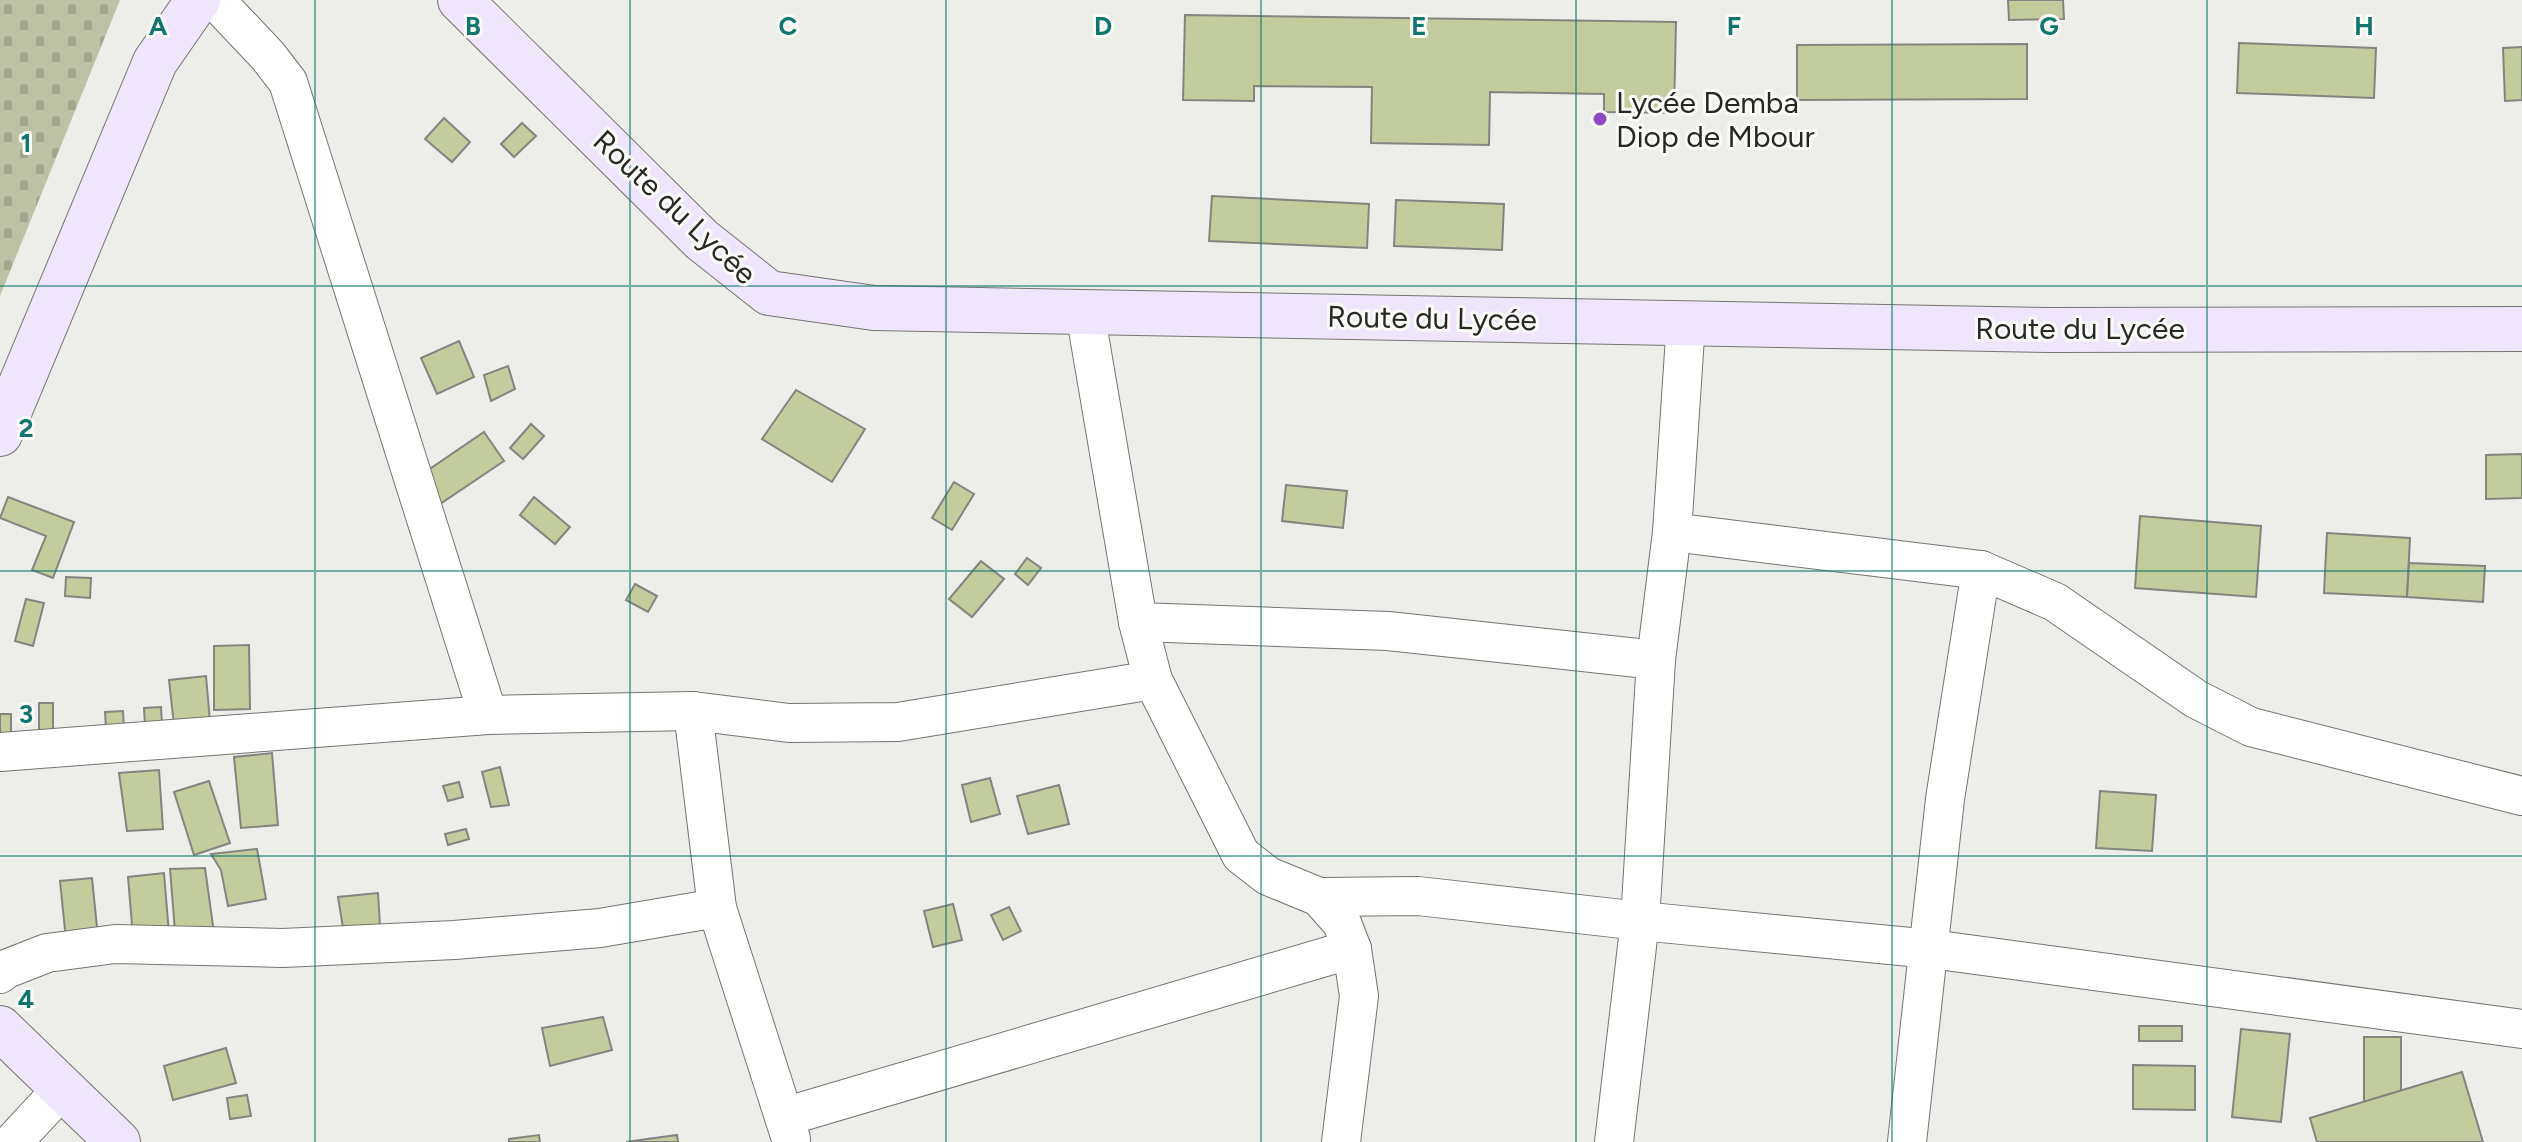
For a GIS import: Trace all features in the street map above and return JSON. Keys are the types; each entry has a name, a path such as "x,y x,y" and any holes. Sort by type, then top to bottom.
{"main road":[{"path":"0,434 155,62 198,0"},
{"name":"Route du Lycée","path":"460,0 702,240 769,293 874,308 2050,330 2522,329"},
{"path":"0,1028 118,1142"}],"street":[{"path":"215,0 288,82 488,715"},
{"path":"1085,312 1138,622 1153,680 1241,855 1268,876 1319,897 1418,896 1931,949 2522,1029"},
{"path":"1614,1142 1640,921 1656,660 1672,532 1686,322"},
{"path":"1672,532 1981,570 2055,602 2196,699 2251,727 2522,796"},
{"path":"1907,1142 1931,949 1945,799 1981,570"},
{"path":"1138,622 1388,631 1656,660"},
{"path":"0,752 488,715 693,711 789,723 898,722 1153,680"},
{"path":"693,711 717,908 788,1130 1352,949"},
{"path":"1319,897 1342,923 1352,949 1359,996 1341,1142"},
{"path":"0,974 47,953 115,944 283,948 454,940 600,928 717,908"},
{"path":"13,1142 63,1088"}],"green space":[{"path":"0,0 120,0 0,296"}],"building":[{"path":"2008,0 2063,0 2064,19 2009,20"},
{"path":"1185,15 1676,22 1674,113 1604,112 1604,94 1490,92 1489,145 1371,143 1372,87 1254,86 1254,101 1183,100"},
{"path":"2239,43 2376,48 2374,98 2237,93"},
{"path":"2027,44 2027,99 1797,100 1797,45"},
{"path":"2522,47 2522,100 2505,101 2503,48"},
{"path":"444,118 470,142 452,162 425,139"},
{"path":"522,123 536,136 514,157 501,144"},
{"path":"1212,196 1369,204 1367,248 1209,241"},
{"path":"1396,200 1504,204 1502,250 1394,246"},
{"path":"459,341 474,377 437,394 421,358"},
{"path":"508,366 515,389 491,401 484,375"},
{"path":"796,390 865,429 832,482 762,439"},
{"path":"531,424 544,436 523,459 510,448"},
{"path":"484,432 504,461 437,506 418,477"},
{"path":"2522,454 2522,498 2486,499 2486,455"},
{"path":"954,482 974,494 952,530 932,518"},
{"path":"1286,485 1347,491 1343,528 1282,521"},
{"path":"8,497 74,522 53,578 32,570 46,536 0,518"},
{"path":"534,497 570,527 555,544 520,515"},
{"path":"2140,516 2261,526 2256,597 2135,588"},
{"path":"2327,533 2410,538 2407,597 2324,593"},
{"path":"1027,558 1041,568 1028,585 1015,574"},
{"path":"981,561 1004,579 972,617 949,599"},
{"path":"2409,563 2485,566 2483,602 2407,597"},
{"path":"66,577 91,578 90,598 65,596"},
{"path":"635,584 657,596 648,612 626,600"},
{"path":"26,599 44,603 33,646 15,641"},
{"path":"249,645 250,709 214,710 214,646"},
{"path":"206,676 210,721 174,725 169,680"},
{"path":"39,703 53,703 53,735 39,735"},
{"path":"161,707 162,724 145,726 144,708"},
{"path":"123,711 124,729 106,729 105,712"},
{"path":"0,714 11,714 11,739 0,739"},
{"path":"272,753 278,825 241,828 234,757"},
{"path":"500,767 509,805 491,807 482,772"},
{"path":"159,770 163,829 127,831 119,773"},
{"path":"990,778 1000,814 971,822 962,785"},
{"path":"209,781 230,843 194,855 174,792"},
{"path":"459,782 463,797 448,801 443,786"},
{"path":"1059,785 1069,824 1028,834 1017,796"},
{"path":"2100,791 2156,795 2152,851 2096,848"},
{"path":"466,829 469,839 448,845 445,834"},
{"path":"257,849 266,899 228,906 221,870 211,854"},
{"path":"205,868 214,933 175,931 170,869"},
{"path":"164,873 169,934 133,937 128,877"},
{"path":"92,878 98,937 66,940 60,881"},
{"path":"378,893 380,926 343,928 338,897"},
{"path":"953,904 962,940 933,947 924,911"},
{"path":"1009,907 1021,931 1003,940 991,915"},
{"path":"603,1017 612,1050 550,1066 542,1028"},
{"path":"2139,1026 2182,1026 2182,1041 2139,1041"},
{"path":"2241,1029 2290,1034 2281,1122 2232,1117"},
{"path":"2364,1037 2401,1037 2401,1130 2364,1130"},
{"path":"226,1048 236,1083 173,1100 164,1066"},
{"path":"2133,1065 2195,1066 2195,1110 2133,1109"},
{"path":"2462,1072 2483,1142 2317,1142 2310,1118"},
{"path":"247,1095 251,1116 230,1119 227,1098"},
{"path":"539,1135 540,1142 509,1142 509,1139"},
{"path":"677,1135 678,1142 626,1142"}],"place":[{"name":"Lycée Demba Diop de Mbour","path":"1600,119"}]}
